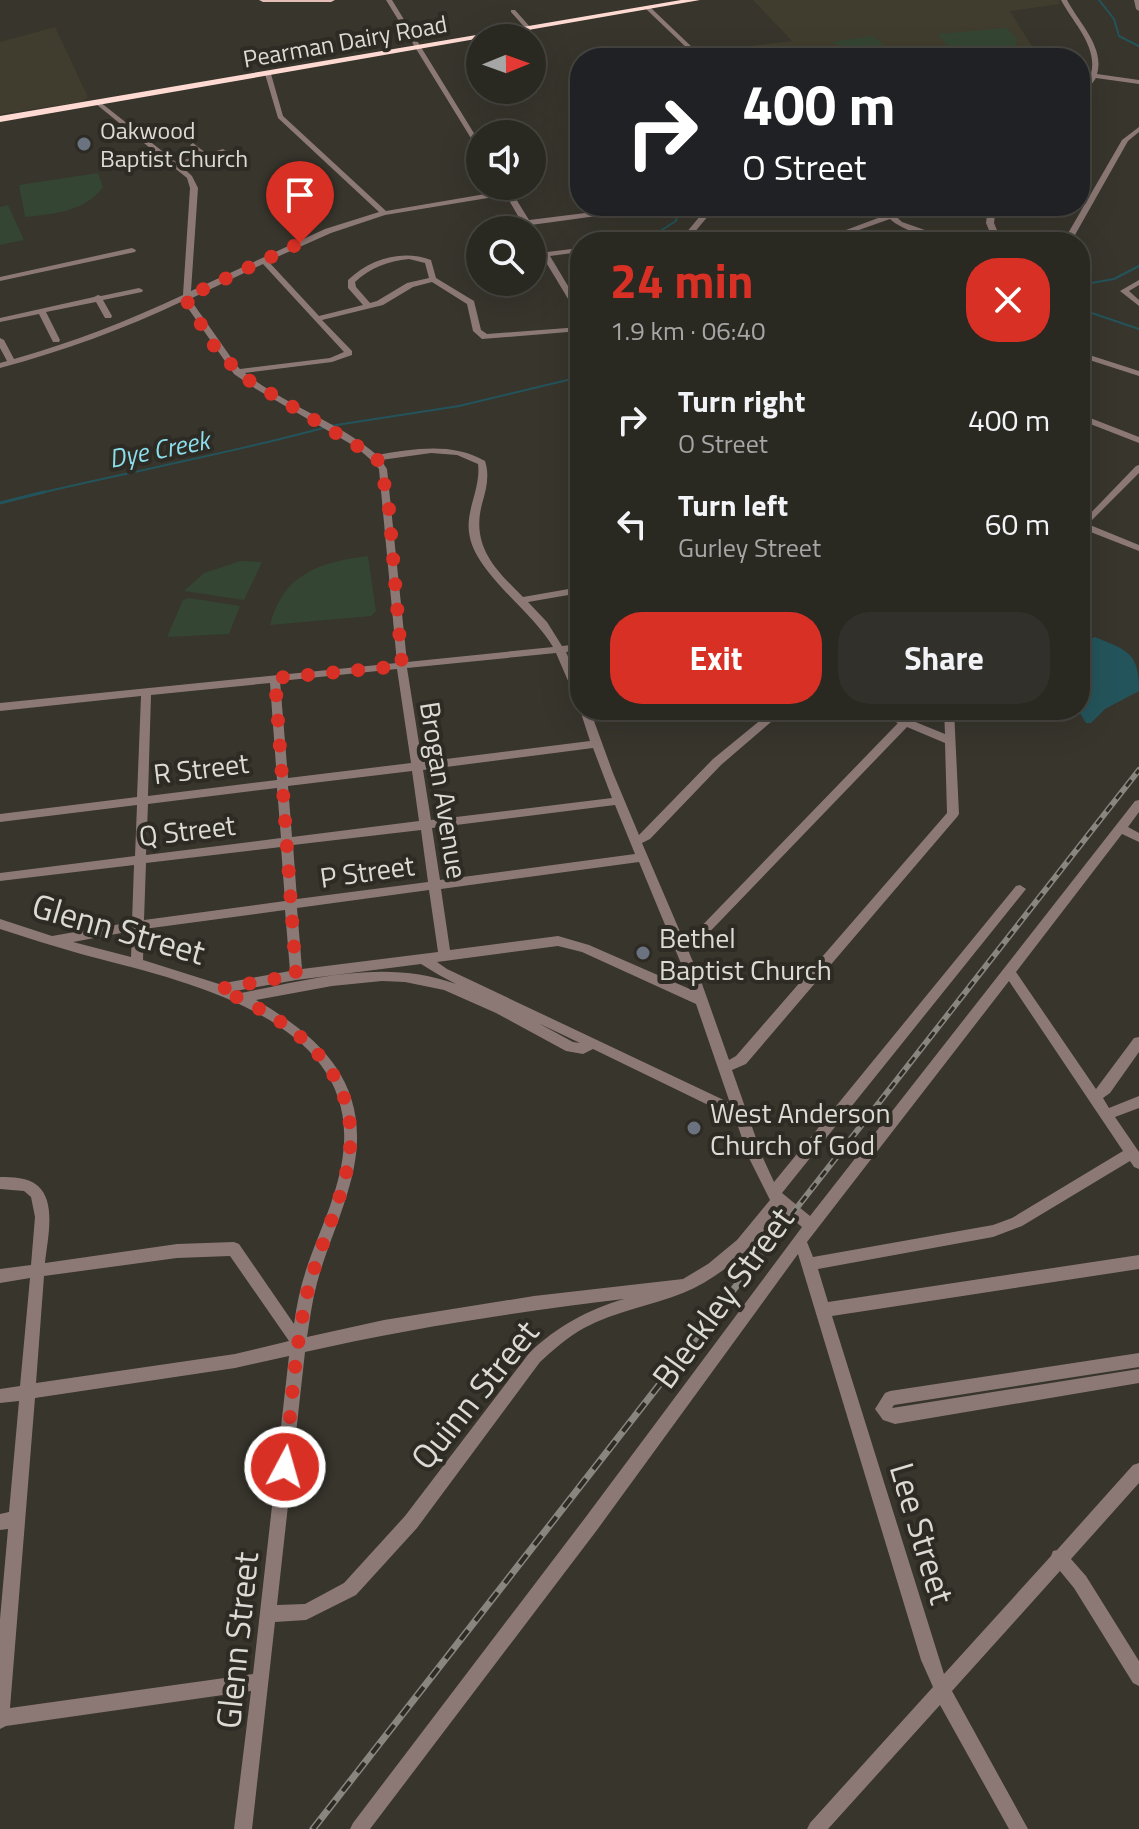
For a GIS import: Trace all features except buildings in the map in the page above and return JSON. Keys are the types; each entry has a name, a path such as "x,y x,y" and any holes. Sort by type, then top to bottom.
{"highway":[{"name":"Pearman Dairy Road","path":"546,26 696,0"},
{"name":"Pearman Dairy Road","path":"0,119 466,40"}],"main road":[{"path":"263,0 331,0"}],"street":[{"path":"389,0 466,125"},
{"path":"1064,0 1096,54 1096,76 1090,84"},
{"path":"1137,0 1139,9"},
{"path":"648,8 690,48"},
{"path":"513,11 525,24"},
{"path":"268,74 280,117 384,213"},
{"path":"1090,75 1139,82"},
{"path":"98,103 109,116 190,177 194,188 186,297 216,349 237,372 282,403 356,443 377,458 402,453 456,452 471,455 482,463 485,474 476,504 474,535 486,561 522,600 559,649 570,674"},
{"path":"1090,202 1125,140 1139,129"},
{"path":"193,145 220,167"},
{"path":"176,164 223,151"},
{"path":"0,366 97,336 328,231 384,213 466,197"},
{"path":"546,224 575,216"},
{"path":"691,232 704,216"},
{"path":"846,232 888,217 924,232"},
{"path":"0,279 132,250"},
{"path":"546,254 570,251"},
{"path":"546,256 570,295"},
{"path":"369,306 352,288 351,282 390,260 422,259 428,262 433,279 471,303 477,331 485,337 523,337 570,330"},
{"path":"237,372 332,360 349,353 263,260"},
{"path":"319,318 369,306 410,285 433,279"},
{"path":"1139,282 1124,291 1139,304"},
{"path":"0,320 139,290"},
{"path":"98,297 108,316"},
{"path":"41,311 56,340"},
{"path":"0,340 12,363"},
{"path":"1090,357 1139,374"},
{"path":"1090,421 1139,440"},
{"name":"Brogan Avenue","path":"377,458 388,497 402,666 445,956"},
{"path":"1090,517 1139,468"},
{"path":"1090,528 1139,548"},
{"path":"522,600 570,592"},
{"path":"0,707 570,648"},
{"path":"275,678 296,975"},
{"path":"137,964 141,925 146,692"},
{"path":"589,720 681,948 741,1114 776,1196 811,1226"},
{"path":"636,841 717,762 768,720"},
{"path":"898,720 951,741"},
{"path":"681,948 694,941 907,720"},
{"path":"726,1067 741,1060 942,831 953,814 950,720"},
{"name":"R Street","path":"0,818 598,744"},
{"name":"Q Street","path":"0,877 619,801"},
{"name":"Bleckley Street","path":"359,1829 582,1537 799,1241 1139,804"},
{"path":"1120,828 1139,838"},
{"name":"P Street","path":"52,941 141,925 642,857"},
{"name":"Quinn Street","path":"269,1614 306,1612 350,1589 411,1522 535,1357 553,1339 574,1323 594,1314 685,1285 741,1249 776,1196 1020,889"},
{"name":"Glenn Street","path":"0,924 219,989 238,999 310,1044 340,1084 351,1120 346,1172 305,1302 243,1829"},
{"path":"219,989 296,975 538,942 571,942 701,1000"},
{"path":"424,959 443,972 741,1114"},
{"path":"809,1264 993,1231 1017,1222 1136,1158 1008,970"},
{"path":"238,999 329,982 426,980 462,993 571,1047 583,1049 592,1043"},
{"path":"1096,1096 1105,1089 1139,1042"},
{"path":"1108,1114 1139,1102"},
{"path":"0,1183 34,1188 39,1194 42,1217 26,1393 8,1520 0,1719 261,1681"},
{"name":"Lee Street","path":"799,1241 809,1264 941,1687 1019,1829"},
{"path":"0,1276 202,1248 234,1249 300,1344"},
{"path":"823,1310 1139,1262"},
{"path":"0,1396 235,1361 300,1344 534,1303 685,1285"},
{"path":"1139,1360 890,1398 883,1409 888,1415 895,1416 1139,1376"},
{"path":"816,1829 1139,1471"},
{"path":"1059,1557 1080,1582 1139,1677"}],"shaded area":[{"path":"753,0 1059,0 1060,4 1010,11 1033,48 737,48 792,41"},
{"path":"55,27 88,97 82,102 0,114 0,42"}],"green space":[{"path":"1007,28 1017,40 1015,48 949,48 938,34"},
{"path":"873,36 887,48 845,48 831,42"},
{"path":"98,173 103,187 87,202 68,210 25,217 19,185"},
{"path":"8,205 24,240 0,245 0,207"},
{"path":"368,556 376,611 371,616 270,625 276,608 294,582 319,567"},
{"path":"240,561 262,562 244,600 184,591 204,573"},
{"path":"189,598 240,606 229,634 167,637 183,600"}],"water":[{"path":"1095,637 1116,646 1134,660 1139,691 1105,709 1091,723 1086,723 1084,720 1090,720 1090,639"}],"waterway":[{"path":"1099,0 1114,19 1119,36 1139,46"},
{"path":"659,232 676,221 677,216"},
{"name":"Dye Creek","path":"1090,283 1114,279 1139,266"},
{"path":"1090,312 1139,329"},
{"name":"Dye Creek","path":"330,426 459,406 570,379"},
{"name":"Dye Creek","path":"36,494 323,428"},
{"name":"Dye Creek","path":"36,494 44,492"},
{"name":"Dye Creek","path":"0,503 36,494"}],"railway":[{"path":"742,1278 1139,770"},
{"path":"313,1829 744,1276"}],"place":[{"name":"Oakwood Baptist Church","path":"84,144"},
{"name":"Bethel Baptist Church","path":"643,953"},
{"name":"West Anderson Church of God","path":"694,1128"}],"route":[{"path":"285,1467 305,1302 346,1172 351,1146 351,1120 340,1084 310,1044 253,1006 219,989 296,975 275,678 402,666 390,554 388,497 383,469 377,458 356,443 282,403 237,372 216,349 185,298 300,243"}]}
